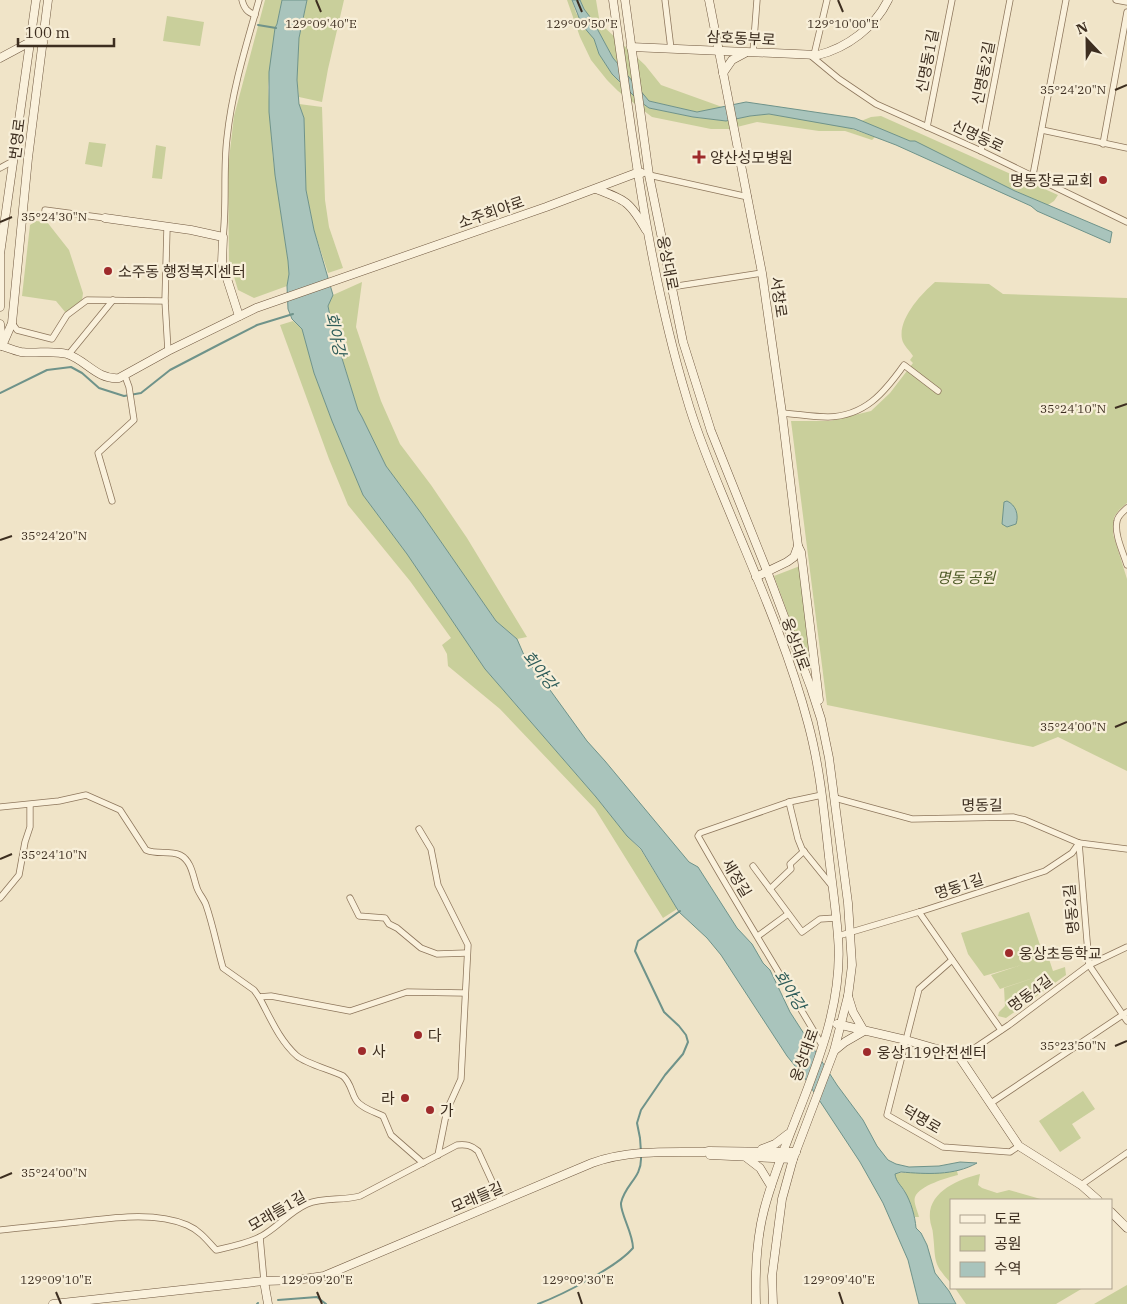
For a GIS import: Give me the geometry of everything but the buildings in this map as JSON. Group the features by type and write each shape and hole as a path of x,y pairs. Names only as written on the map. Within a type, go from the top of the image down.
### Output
{"main road":[{"path":"36,0 41,5 48,1"},
{"name":"번영로","path":"0,307 0,254 36,0"},
{"name":"웅상대로","path":"613,0 649,235 671,343 695,427 756,576 792,670 808,722 822,795 838,936 838,976 830,1022 764,1210 756,1264 756,1304"},
{"name":"웅상대로","path":"625,0 649,175 683,342 711,430 762,557 821,719 835,798 851,932 852,965 842,1025 795,1156 782,1199 772,1276 773,1304"},
{"name":"서창로","path":"710,0 762,273 782,413 798,546 801,552 821,719"},
{"name":"삼호동부로","path":"632,51 670,49 812,55 824,53 839,47 862,32 877,17 888,0"},
{"name":"번영로","path":"1,346 12,323 48,1"},
{"path":"0,58 30,42 43,43"},
{"path":"723,72 732,60 751,52"},
{"path":"23,91 31,87 37,91"},
{"path":"639,172 649,175"},
{"name":"소주회야로","path":"239,316 256,308 596,189 639,172"},
{"path":"596,189 619,197 627,202 649,235"},
{"path":"0,324 1,346 21,352 59,352 69,354 106,378 119,378 239,316 222,263 223,237 105,218"},
{"path":"0,286 6,290 15,287"},
{"path":"756,576 787,562 794,557 798,546"},
{"path":"762,557 772,563 787,562"},
{"path":"848,996 853,1012 864,1031"},
{"path":"830,1022 906,1040 951,1053 960,1058 1019,1146 1081,1185 1097,1199"},
{"path":"834,1051 864,1031"},
{"path":"771,1186 760,1168 746,1154 775,1144 791,1130"},
{"name":"모래들길","path":"53,1304 324,1276 592,1163 619,1155 648,1152 704,1152 707,1155 795,1156"},
{"path":"1112,1213 1126,1226"},
{"path":"264,1281 268,1304"}],"street":[{"path":"242,0 244,8 249,13 255,15"},
{"path":"223,237 226,214 224,167 231,105 259,0"},
{"path":"665,0 670,49"},
{"path":"751,52 757,0"},
{"path":"812,55 827,0"},
{"name":"신명동1길","path":"927,127 952,0"},
{"name":"신명동2길","path":"981,151 1010,0"},
{"path":"1033,175 1066,0"},
{"path":"1116,0 1127,2"},
{"path":"1103,144 1127,12"},
{"path":"823,66 824,53"},
{"name":"신명동로","path":"812,55 823,66 876,104 1033,175 1127,222"},
{"path":"1042,130 1127,148"},
{"path":"0,168 13,161"},
{"path":"649,175 748,196"},
{"path":"45,210 105,218"},
{"path":"167,228 166,301 168,352"},
{"path":"671,287 762,273"},
{"path":"12,323 17,330 52,339 67,315 87,300 166,301"},
{"path":"69,354 113,300"},
{"path":"782,413 828,417 856,411 871,403 884,392 904,366 938,391"},
{"path":"112,501 98,453 134,420 129,387 125,376"},
{"path":"1126,561 1116,522 1119,515 1127,508"},
{"path":"0,807 59,801 86,795 120,810 146,850 153,853 172,853 186,859 197,890 206,903 222,968 254,990 283,1042 297,1056 348,1080 356,1102 383,1116 391,1135 422,1163"},
{"name":"세정길","path":"822,795 789,802 700,833 698,836 728,890 758,936 822,1045"},
{"name":"명동길","path":"835,798 912,819 1013,817 1025,820 1079,844 1127,848"},
{"path":"789,802 798,839 804,851 832,886"},
{"path":"0,898 19,875 25,842 30,828 30,805"},
{"path":"419,829 431,849 438,885 468,945 461,1079 447,1110 438,1155"},
{"name":"명동1길","path":"838,936 1045,871 1072,853 1079,844"},
{"name":"명동2길","path":"1079,844 1089,965 1125,1013 1127,1021"},
{"path":"770,889 790,869 790,864 804,851"},
{"path":"753,866 802,932 820,919 836,918"},
{"path":"350,898 360,916 384,918 389,924 397,928 421,948 437,954 467,953"},
{"name":"명동4길","path":"919,912 1001,1030"},
{"path":"758,936 788,914"},
{"name":"명동4길","path":"960,1058 1089,965 1127,947"},
{"name":"덕명로","path":"952,960 919,989 887,1115 943,1147 1010,1152 1019,1146"},
{"path":"259,997 271,996 350,1011 406,992 464,993"},
{"path":"991,1104 1125,1013"},
{"name":"모래들1길","path":"0,1230 114,1218 156,1218 175,1221 188,1226 198,1232 216,1250 235,1246 260,1237 308,1204 360,1196 457,1145 466,1144 473,1146 483,1159 501,1201"},
{"path":"1081,1185 1127,1152"},
{"path":"260,1237 264,1281"},
{"path":"133,1295 133,1304"}],"green space":[{"path":"265,0 282,0 275,28 268,87 273,159 289,274 287,286 254,298 238,290 229,260 228,168 234,116"},
{"path":"307,0 344,0 322,102 299,97 297,80 299,38"},
{"path":"567,0 572,0 576,13 594,39 599,54 612,74 649,108 693,117 726,121 769,114 843,126 875,137 872,140 845,131 819,131 757,122 729,129 711,129 652,117 618,91 591,60 580,37"},
{"path":"580,0 596,0 599,18 604,27 645,65 661,85 725,108 697,112 649,101 613,58"},
{"path":"167,16 204,22 200,46 163,41"},
{"path":"299,104 322,107 325,200 329,227 343,268 328,273 314,230 306,190 304,118"},
{"path":"881,116 1058,195 1048,205 915,142 861,121"},
{"path":"89,142 106,144 102,167 85,164"},
{"path":"156,145 166,147 162,179 152,178"},
{"path":"36,221 47,222 69,250 83,293 82,301 66,313 56,301 22,296 30,225"},
{"path":"362,282 356,327 381,401 400,444 467,538 527,637 517,639 496,621 386,466 358,410 329,315 328,306 333,295"},
{"name":"명동 공원","path":"935,282 989,284 1003,294 1127,298 1127,503 1114,517 1113,534 1127,579 1127,771 1058,737 1033,747 827,705 791,421 830,421 871,411 890,393 913,363 910,360 913,356 902,339 902,331 907,315 917,300"},
{"path":"293,321 302,329 314,373 363,495 407,554 485,669 641,850 677,909 663,918 595,809 500,709 448,666 447,654 442,645 451,638 410,581 348,505 329,459 280,325"},
{"path":"800,566 812,662 808,665 774,576"},
{"path":"1029,912 1044,957 1048,956 1053,971 1065,967 1066,975 1006,1018 998,1016 1005,1006 1004,988 1039,976 1000,989 991,975 1021,965 984,976 968,954 961,933"},
{"path":"1083,1091 1095,1109 1072,1124 1081,1138 1060,1152 1039,1121"},
{"path":"957,1171 958,1175 934,1183 918,1193 915,1197 915,1202 919,1217 915,1217 905,1191 897,1182 895,1174"},
{"path":"980,1174 978,1185 982,1188 997,1193 1009,1190 1040,1199 950,1199 950,1282 936,1261 930,1210 939,1194 963,1179"},
{"path":"1127,1285 1127,1304 1094,1304"},
{"path":"956,1289 1081,1289 1056,1304 966,1304"}],"water":[{"path":"282,0 307,0 299,38 297,80 299,104 304,118 306,190 314,230 333,295 328,306 332,326 358,410 386,466 496,621 517,639 527,662 537,672 587,741 689,862 698,867 737,928 752,944 763,963 770,970 790,1012 888,1160 909,1167 939,1166 960,1162 977,1163 949,1172 901,1172 895,1174 909,1200 916,1228 927,1245 935,1273 956,1304 919,1304 908,1260 883,1203 860,1162 804,1077 787,1056 721,955 707,938 679,912 641,849 627,836 596,797 485,669 407,554 363,495 314,373 302,329 292,319 288,309 288,261 275,175 269,112 269,72 275,28"},
{"path":"572,0 580,0 613,58 649,101 697,112 746,102 855,118 910,141 915,141 1015,191 1112,232 1110,243 896,145 854,129 769,114 726,121 693,117 649,108 638,100 612,74 599,54 594,39 582,25"},
{"path":"1007,501 1015,508 1017,517 1016,524 1007,527 1002,524 1004,502"}],"waterway":[{"path":"258,25 276,28"},
{"path":"0,393 47,370 71,367 82,373 99,388 124,396 141,393 170,370 220,344 257,325 293,314"},
{"path":"641,1152 637,1123 641,1110 665,1075 683,1054 688,1042 686,1035 679,1026 664,1012 635,951 638,941 680,911"},
{"path":"538,1304 602,1272 615,1264 633,1248 621,1203 623,1196 639,1170 641,1157"},
{"path":"278,1300 317,1297 326,1304"}],"place":[{"name":"양산성모병원","path":"699,157"},
{"name":"명동장로교회","path":"1103,180"},
{"name":"소주동 행정복지센터","path":"108,271"},
{"name":"웅상초등학교","path":"1009,953"},
{"name":"다","path":"418,1035"},
{"name":"사","path":"362,1051"},
{"name":"웅상119안전센터","path":"867,1052"},
{"name":"라","path":"405,1098"},
{"name":"가","path":"430,1110"}],"water label":[{"name":"회야강","path":"336,334"},
{"name":"회야강","path":"540,670"},
{"name":"회야강","path":"790,990"}]}
